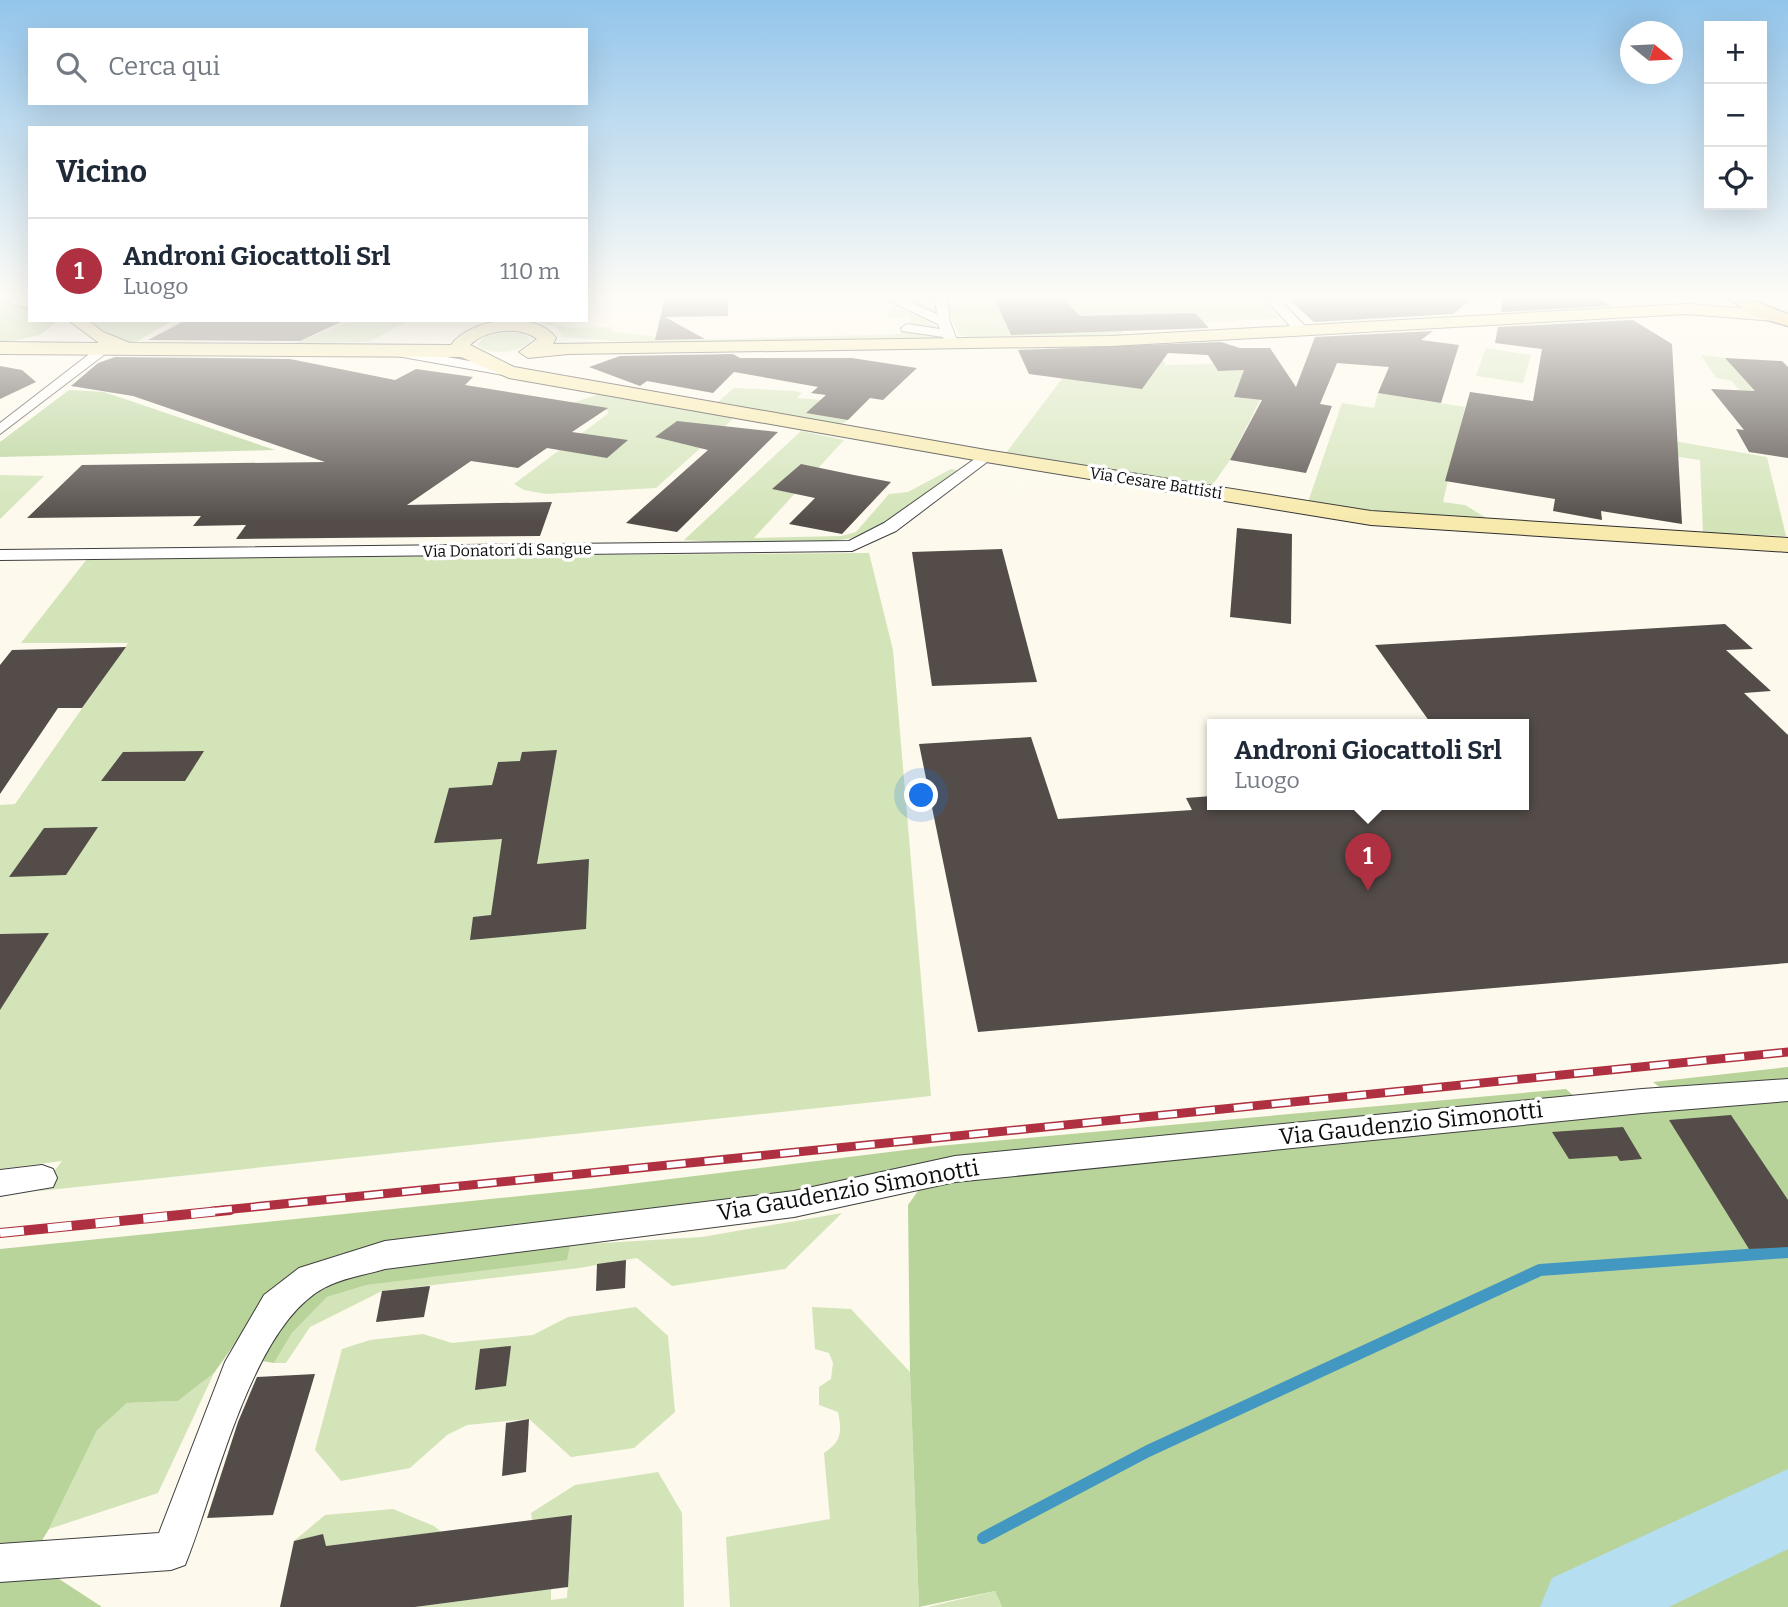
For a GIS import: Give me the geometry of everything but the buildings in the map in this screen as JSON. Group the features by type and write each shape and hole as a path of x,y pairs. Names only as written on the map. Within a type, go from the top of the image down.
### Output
{"main road":[{"name":"Via Cesare Battisti","path":"515,372 986,456 1371,518 1788,545"}],"street":[{"path":"54,386 59,372"},
{"path":"0,430 73,372"},
{"name":"Via Cesare Battisti","path":"508,372 519,374"},
{"name":"Via Donatori di Sangue","path":"0,555 852,546 917,509 986,456"},
{"name":"Via Gaudenzio Simonotti","path":"0,1563 171,1551 237,1374 276,1306 311,1278 385,1255 793,1204 955,1169 1629,1102 1788,1090"},
{"path":"0,1183 42,1178"}],"green space":[{"path":"1067,372 1243,372 1234,397 1260,400 1230,460 1211,487 1006,453"},
{"path":"1477,372 1526,372 1523,383 1476,376"},
{"path":"1712,372 1738,372 1755,391 1739,390 1732,381 1716,378"},
{"path":"734,388 795,391 802,393 797,398 821,400 848,420 840,425 718,402"},
{"path":"69,390 104,392 275,450 0,457 0,442"},
{"path":"602,393 736,416 656,488 546,494 524,490 514,484 609,413 606,409 573,403"},
{"path":"1378,393 1465,407 1443,502 1465,505 1488,519 1377,513 1308,502 1342,403 1374,408"},
{"path":"801,431 844,440 754,538 842,536 856,532 889,494 908,492 951,469 957,470 900,515 861,536 784,544 684,540"},
{"path":"1621,432 1767,457 1786,536 1703,533 1700,460 1620,448"},
{"path":"0,475 44,476 0,519"},
{"path":"869,553 893,650 931,1096 39,1191 62,1161 0,1169 0,805 15,804 128,643 21,643 87,559"},
{"path":"1788,1067 1788,1083 1662,1089 1653,1082"},
{"path":"1566,1089 1577,1099 1160,1136 796,1193 391,1242 334,1256 308,1267 262,1305 214,1373 178,1401 127,1403 97,1430 49,1529 30,1560 102,1607 0,1607 0,1249 589,1189 938,1146"},
{"path":"1788,1101 1788,1505 1571,1607 1002,1607 995,1591 919,1607 910,1372 908,1205 923,1184 1273,1144"},
{"path":"842,1213 785,1269 672,1286 637,1258 579,1268 382,1291 310,1327 286,1363 274,1363 292,1333 327,1297 367,1285 448,1274 570,1245 702,1237"},
{"path":"570,1245 567,1260 367,1285 327,1297 292,1333 274,1363 256,1360 314,1288 382,1263"},
{"path":"636,1307 668,1336 675,1412 634,1448 571,1457 529,1419 467,1425 447,1435 410,1468 341,1481 315,1450 342,1349 370,1340 423,1334 452,1343 533,1335 568,1317"},
{"path":"812,1307 851,1309 910,1372 919,1607 730,1607 726,1537 830,1519 824,1453 837,1440 840,1425 838,1412 819,1405 819,1387 831,1379 833,1363 829,1353 815,1349"},
{"path":"214,1373 158,1493 49,1529 97,1429 127,1403 178,1401"},
{"path":"658,1472 682,1513 684,1607 415,1607 551,1589 551,1600 567,1598 572,1515 532,1520 531,1513 575,1485"},
{"path":"393,1509 434,1526 441,1532 326,1546 294,1541 325,1515"},
{"path":"1788,1515 1788,1607 1595,1607"},
{"path":"995,1591 1002,1607 928,1607"}],"waterway":[{"path":"983,1538 1148,1451 1540,1270 1788,1252"},
{"path":"1581,1607 1788,1508"}],"railway":[{"path":"213,1211 1788,1052"},
{"path":"0,1233 230,1210"}],"place":[{"name":"Androni Giocattoli Srl","path":"1368,891"}]}
